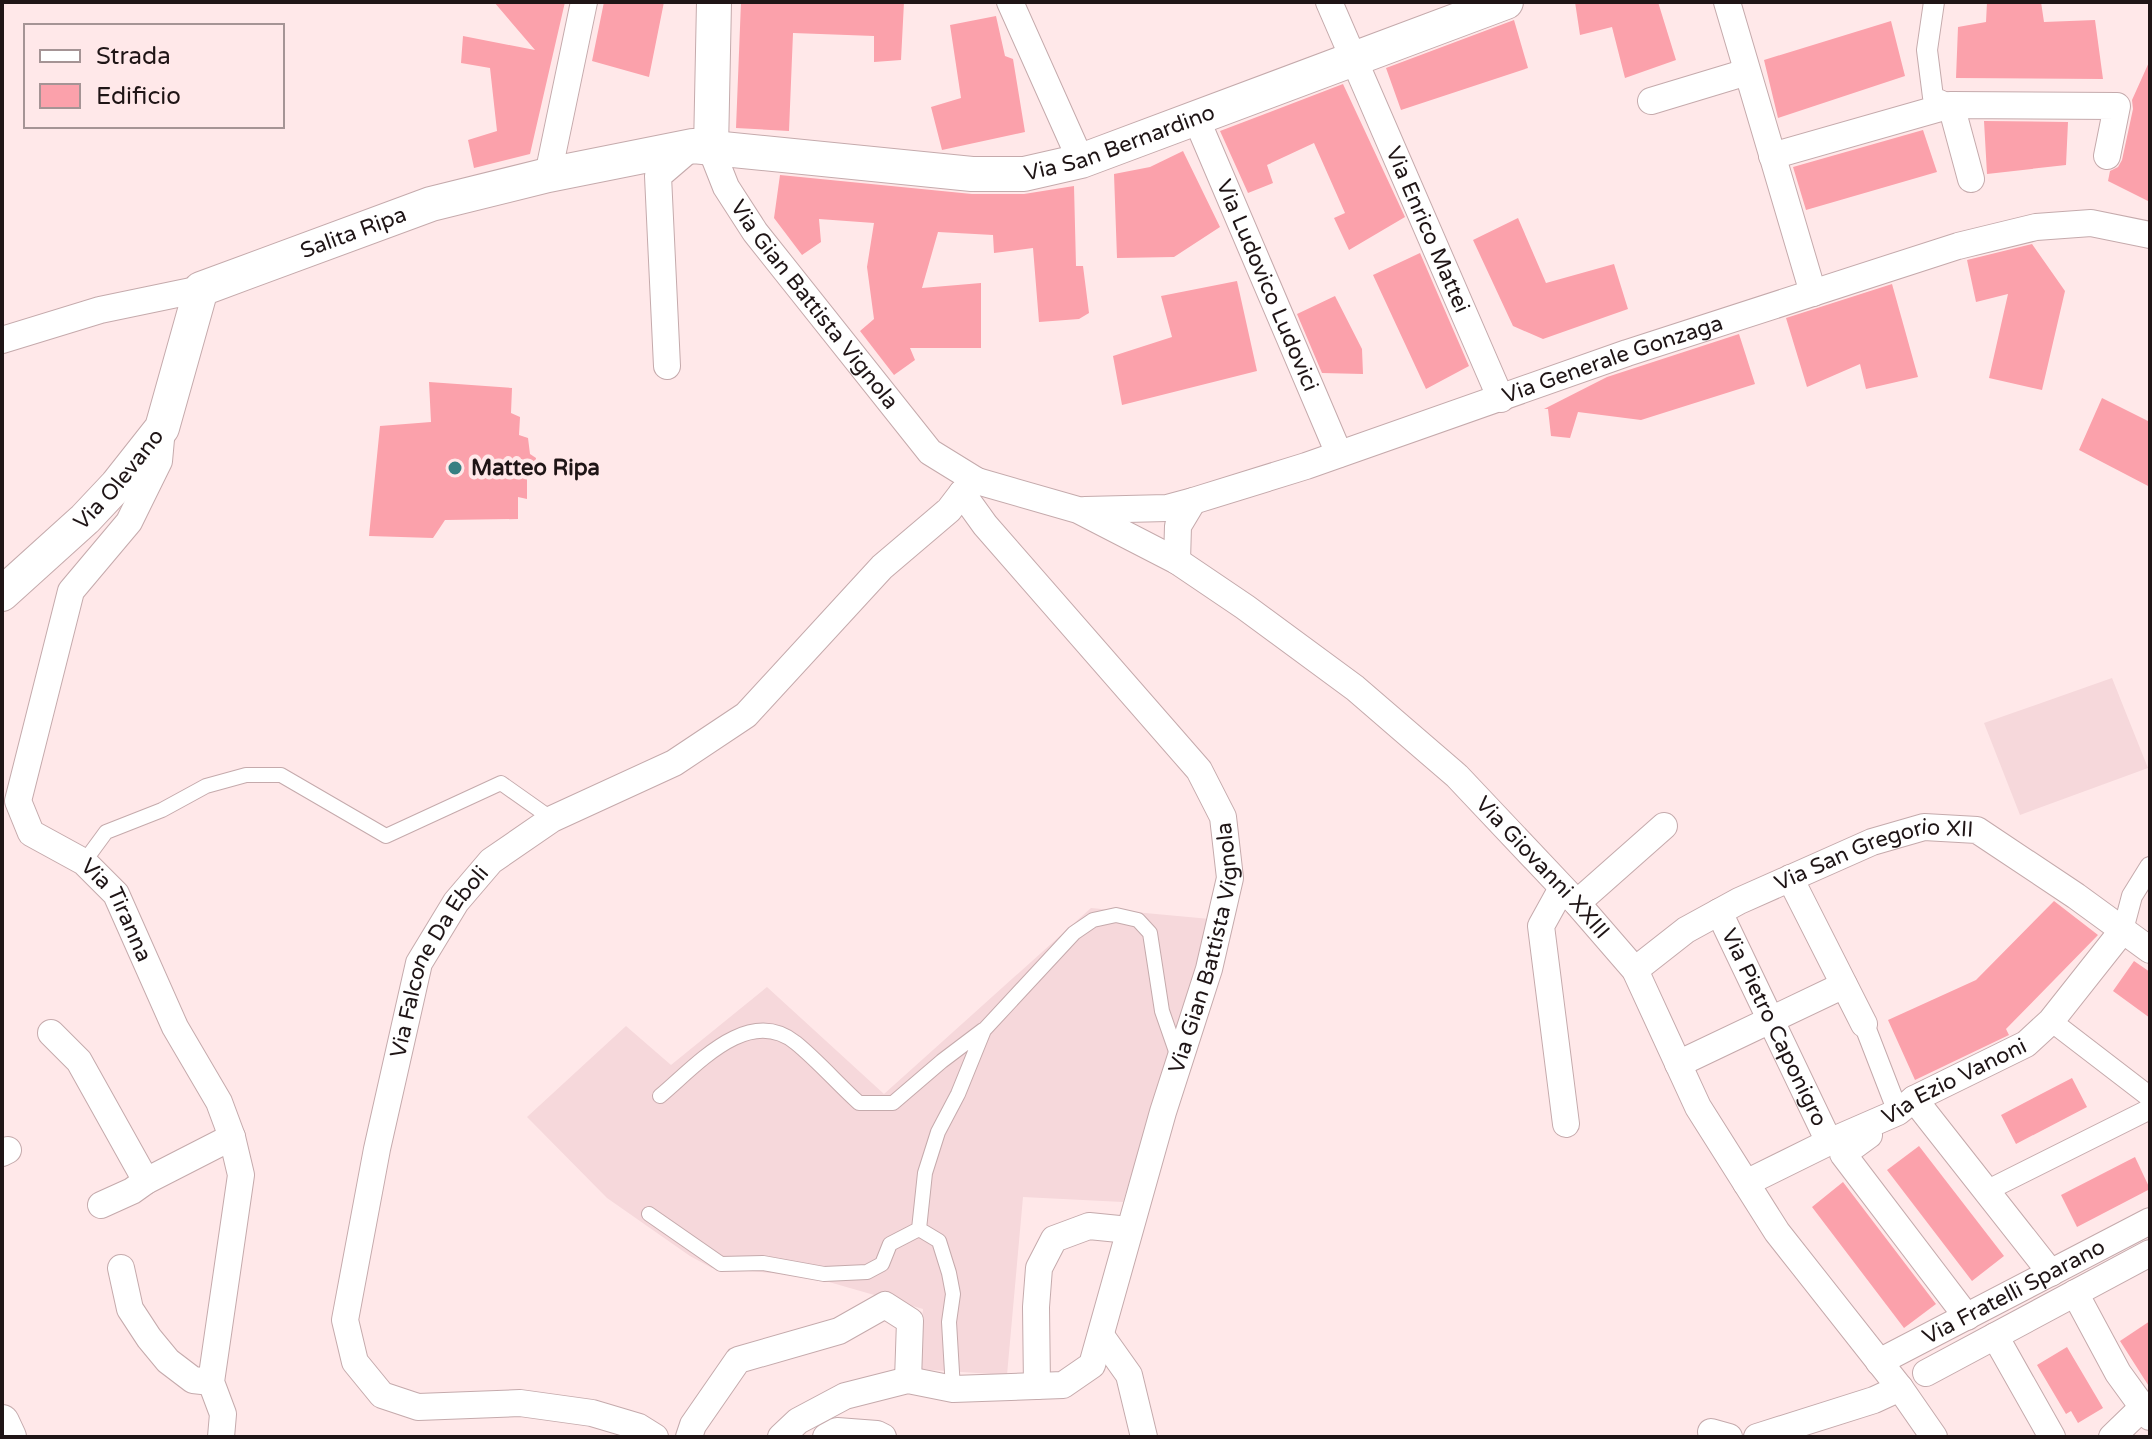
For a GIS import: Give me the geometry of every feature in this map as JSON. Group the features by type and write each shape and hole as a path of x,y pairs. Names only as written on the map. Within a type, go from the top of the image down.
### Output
{"street":[{"path":"548,175 584,2"},
{"path":"667,366 658,176 702,148 714,2"},
{"path":"1010,2 1081,161"},
{"name":"Via Enrico Mattei","path":"1329,2 1501,399"},
{"name":"Via San Bernardino","path":"702,148 972,174 1024,174 1081,161 1506,2"},
{"path":"1727,2 1813,293"},
{"path":"1934,2 1927,50 1933,97 1951,105"},
{"path":"1651,101 1747,72"},
{"path":"1772,156 1951,105 2117,106 2107,156"},
{"path":"1951,105 1971,179"},
{"name":"Via Ludovico Ludovici","path":"1196,118 1304,396 1339,454"},
{"name":"Salita Ripa","path":"2,340 100,310 201,289 431,204 548,175 702,148"},
{"name":"Via Gian Battista Vignola","path":"702,148 755,232 985,525 1199,770 1223,817 1230,878 1209,969 1110,1294 1102,1337"},
{"name":"Via Generale Gonzaga","path":"1078,510 1167,508 1205,490 1339,454 1627,353 1958,246 2036,227 2091,223 2150,235"},
{"name":"Via Olevano","path":"2,594 96,507 162,428 201,289"},
{"name":"Via Tiranna","path":"162,428 159,461 129,522 71,591 18,801 31,833 84,862 116,894 175,1027 219,1102 232,1137 241,1175 211,1382 223,1414 221,1437"},
{"name":"Via Gian Battista Vignola","path":"930,452 962,495"},
{"path":"1177,561 1178,526 1205,490"},
{"name":"Via Giovanni XXIII","path":"962,495 1078,510 1177,561 1355,688 1457,776 1635,970 1698,1107 1777,1232 1900,1388 1934,1437"},
{"name":"Via Falcone Da Eboli","path":"655,1437 639,1427 592,1413 520,1403 418,1407 382,1395 355,1362 345,1320 377,1149 419,963 456,902 491,861 552,819 674,763 746,715 882,567 962,495"},
{"path":"1140,510 1154,548"},
{"path":"1566,1124 1541,926 1570,896 1664,826"},
{"name":"Via San Gregorio XII","path":"1635,970 1686,930 1719,912 1872,842 1924,827 1977,830 2150,950"},
{"path":"2123,930 2132,896 2150,867"},
{"path":"1790,878 1906,1106 1986,1191 2051,1273"},
{"name":"Via Pietro Caponigro","path":"1719,912 1829,1142"},
{"name":"Via Ezio Vanoni","path":"1746,1183 2026,1044 2051,1021 2123,930"},
{"path":"1678,1064 1844,985"},
{"path":"2051,1021 2150,1097"},
{"path":"51,1033 79,1061 146,1181"},
{"path":"1906,1106 1843,1154 1967,1317"},
{"path":"1986,1191 2150,1109"},
{"path":"101,1205 232,1137"},
{"name":"Via Fratelli Sparano","path":"1879,1362 2150,1221"},
{"path":"1037,1386 1039,1268 1054,1239 1089,1226 1129,1230"},
{"path":"1926,1373 2150,1253"},
{"path":"121,1268 130,1309 149,1338 168,1361 193,1380 211,1382"},
{"path":"2075,1293 2118,1373 2146,1412 2112,1437"},
{"path":"689,1437 693,1425 738,1360 839,1331 885,1305 910,1321 908,1380"},
{"path":"1995,1336 2052,1437"},
{"path":"781,1437 798,1421 845,1396 908,1380 953,1389 1063,1385 1092,1365 1102,1337"},
{"path":"1102,1337 1129,1375 1144,1437"},
{"path":"1757,1437 1874,1400 1900,1388"},
{"path":"2,1422 9,1437"},
{"path":"826,1437 837,1431 883,1437"}],"lane":[{"path":"84,862 106,832 162,810 206,786 246,775 281,775 386,836 501,783 552,819"},
{"path":"660,1096 724,1043 748,1032 771,1029 795,1042 859,1103 893,1103 984,1030 1074,933 1093,920 1116,915 1138,920 1150,933 1162,1011 1179,1062"},
{"path":"919,1229 925,1173 933,1146 984,1030"},
{"path":"649,1214 721,1264 763,1263 824,1274 867,1272 882,1264 890,1244 919,1229"},
{"path":"919,1229 939,1241 949,1273 953,1294 949,1322 953,1389"}],"shaded area":[{"path":"2112,678 2148,768 2020,815 1984,723"},
{"path":"1091,908 1210,919 1123,1202 1023,1197 1007,1375 917,1369 923,1309 808,1276 712,1268 607,1198 527,1117 626,1026 671,1065 767,987 884,1094"}],"building":[{"path":"494,2 565,2 530,154 474,168 468,140 497,131 490,68 461,63 463,36 535,50"},
{"path":"604,2 664,2 649,77 592,61"},
{"path":"741,2 904,2 901,60 874,62 874,36 793,33 789,131 736,128"},
{"path":"1575,2 1658,2 1676,60 1625,78 1612,27 1580,35"},
{"path":"1987,2 2041,2 2044,22 2095,20 2103,79 1956,78 1958,27 1986,22"},
{"path":"996,16 1005,56 1013,59 1025,132 942,150 931,107 961,98 950,25"},
{"path":"1514,20 1528,68 1401,110 1386,68"},
{"path":"1891,21 1905,76 1778,118 1764,60"},
{"path":"2150,60 2150,202 2108,181 2110,171 2118,167 2122,160 2133,109 2132,100"},
{"path":"1343,84 1405,217 1349,250 1334,218 1345,213 1314,143 1267,165 1273,183 1248,193 1220,131"},
{"path":"1984,121 2068,122 2066,165 1987,174"},
{"path":"1923,130 1937,172 1806,210 1793,167"},
{"path":"1183,151 1220,227 1174,257 1117,258 1114,174 1150,167"},
{"path":"780,175 972,194 1024,194 1074,186 1076,266 1083,266 1089,313 1079,319 1039,322 1033,248 994,253 993,235 938,232 922,288 981,283 981,348 910,348 915,360 894,375 860,331 874,319 867,267 874,223 819,219 821,242 802,255 774,218"},
{"path":"1518,218 1546,283 1614,264 1628,309 1543,339 1513,326 1473,240"},
{"path":"2032,244 2065,291 2042,390 1989,378 2008,294 1976,302 1967,260"},
{"path":"1420,253 1469,366 1426,389 1373,275"},
{"path":"1237,281 1257,371 1122,405 1113,356 1172,337 1161,296"},
{"path":"1892,284 1918,377 1866,389 1860,364 1807,387 1786,318"},
{"path":"1335,296 1362,349 1363,374 1322,373 1297,314"},
{"path":"1739,334 1755,384 1641,420 1578,412 1570,438 1551,436 1548,409 1544,409 1607,377"},
{"name":"Matteo Ripa","path":"429,382 512,388 511,413 520,417 519,435 528,438 530,454 536,458 534,478 527,478 527,499 518,497 518,519 445,520 433,538 369,536 380,426 431,422"},
{"path":"2102,398 2150,422 2150,487 2079,450"},
{"path":"2054,901 2098,935 2006,1029 2009,1035 1915,1080 1888,1020 1976,980"},
{"path":"2134,961 2150,972 2150,1018 2113,991"},
{"path":"2072,1078 2087,1107 2016,1144 2001,1115"},
{"path":"1919,1146 2004,1256 1972,1281 1887,1170"},
{"path":"2135,1157 2150,1189 2077,1227 2061,1195"},
{"path":"1843,1182 1936,1304 1904,1328 1812,1207"},
{"path":"2150,1321 2150,1388 2120,1341"},
{"path":"2067,1347 2103,1408 2078,1423 2071,1411 2066,1414 2037,1365"}],"place":[{"name":"Matteo Ripa","path":"455,468"}]}
